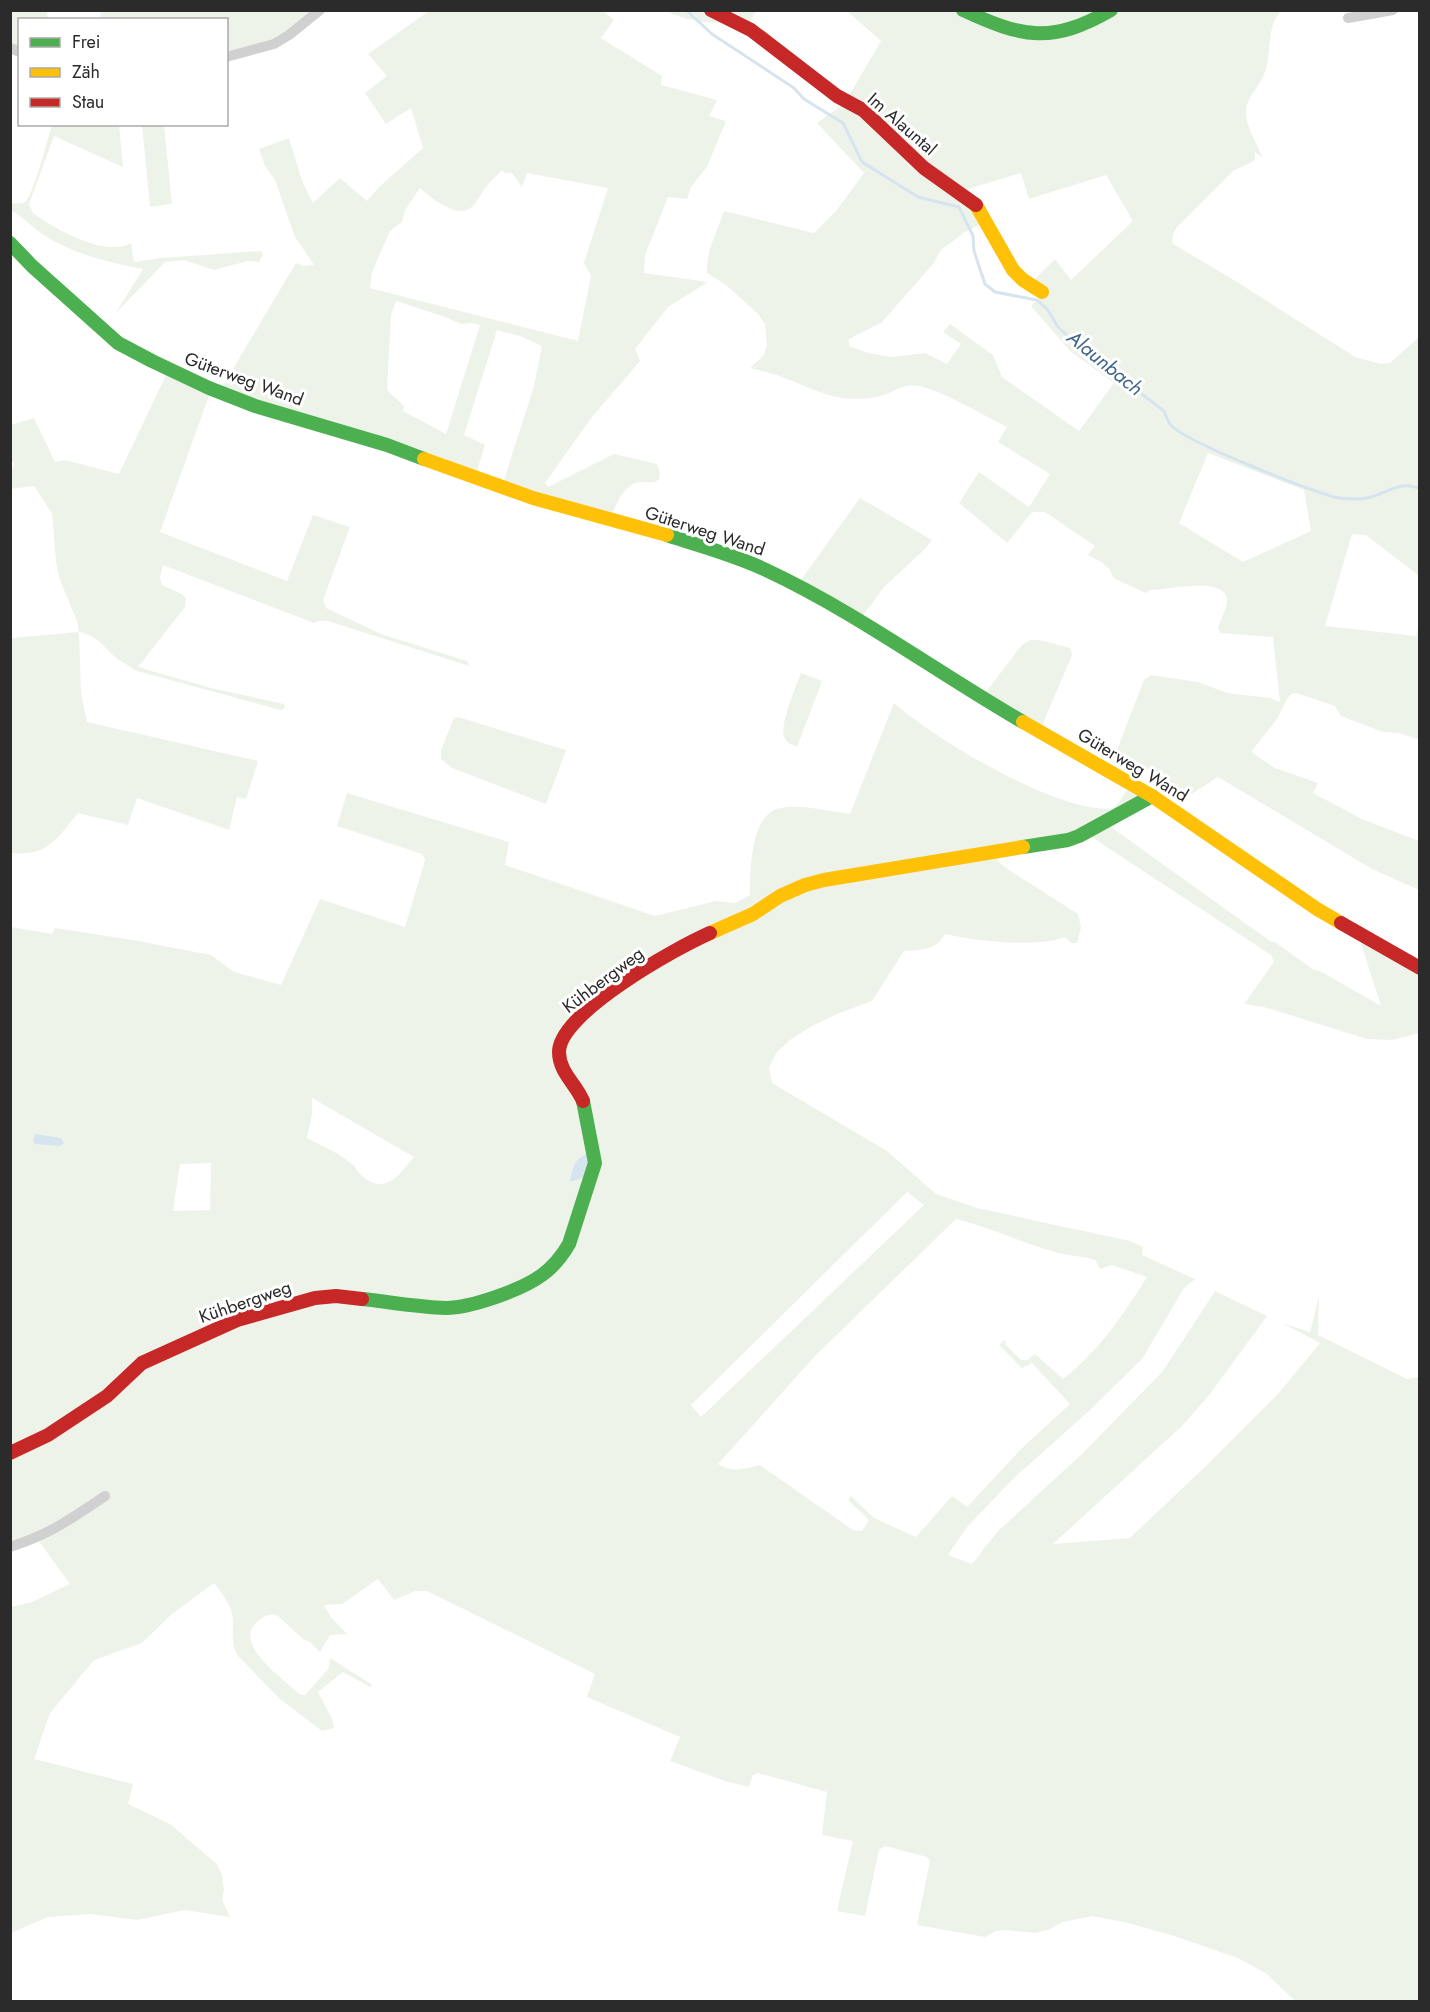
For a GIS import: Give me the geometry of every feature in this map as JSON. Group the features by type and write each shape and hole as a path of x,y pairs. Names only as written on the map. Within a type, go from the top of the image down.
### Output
{"street":[{"path":"228,56 274,44 290,35 320,10"},
{"name":"Im Alauntal","path":"711,10 751,30 837,96 863,110 924,168 975,204 1013,270 1023,280 1042,292"},
{"path":"963,10 1021,34 1042,36 1091,23 1112,10"},
{"path":"1348,18 1393,10"},
{"name":"Güterweg Wand","path":"10,243 32,266 118,343 208,388 255,406 387,445 534,498 659,533 745,561 768,572 861,622 980,697 1152,796 1317,909 1419,968"},
{"name":"Kühbergweg","path":"10,1453 48,1435 107,1396 142,1363 237,1320 315,1298 336,1296 447,1308 475,1304 500,1296 541,1276 562,1256 569,1244 595,1163 586,1108 580,1093 564,1071 560,1061 559,1050 563,1036 572,1024 636,973 695,939 753,914 780,896 806,885 835,878 1068,840 1086,835 1152,796"},
{"path":"10,1547 38,1538 63,1525 105,1496"}],"shaded area":[{"path":"100,10 315,11 273,42 228,54 228,18 101,18"},
{"path":"10,11 47,11 48,18 18,18 18,48 11,44"},
{"path":"429,11 603,11 614,20 601,38 662,76 661,85 717,100 709,116 726,121 707,167 691,187 687,199 668,197 645,255 644,273 708,282 668,307 635,349 640,361 592,417 545,483 548,487 614,454 657,464 660,473 657,481 629,486 611,516 503,483 534,386 542,346 520,336 497,330 464,435 485,445 476,474 221,389 296,263 304,266 314,265 295,237 275,180 265,166 259,149 289,138 302,181 313,203 340,178 367,201 379,187 423,148 411,108 386,124 365,93 387,76 368,54","holes":["502,170 505,173 512,173 522,187 527,173 608,188 584,263 591,276 578,341 370,288 372,272 390,231 402,222 405,210 420,188 443,205 463,211 474,204","396,301 461,324 480,325 446,434 403,411 404,406 387,390 391,315"]},
{"path":"666,11 756,11 750,22 728,23 697,21"},
{"path":"847,11 1103,11 1114,15 1119,11 1281,11 1271,32 1265,72 1246,109 1249,127 1262,157 1255,152 1255,159 1252,162 1233,171 1177,227 1172,242 1355,357 1381,364 1390,363 1419,337 1419,576 1366,535 1352,534 1325,626 1416,636 1419,623 1420,740 1399,733 1383,732 1341,716 1335,706 1296,693 1291,694 1277,719 1251,752 1275,768 1318,783 1313,793 1362,819 1419,841 1419,890 1372,869 1218,777 1190,795 1117,750 1144,680 1151,675 1198,682 1227,693 1270,698 1280,702 1273,637 1221,633 1218,628 1227,604 1225,593 1218,588 1195,586 1150,590 1146,593 1113,578 1107,567 1088,555 1095,546 1045,512 1032,512 1007,543 959,503 979,472 1029,507 1050,474 998,442 1007,427 951,398 913,385 874,397 846,398 827,394 750,368 764,355 767,345 765,324 758,314 726,285 707,273 710,250 724,211 814,233 836,211 864,173 817,123 844,104 881,41","holes":["1021,173 1029,199 1106,175 1133,221 1071,280 1055,259 1032,282 1046,292 1031,306 1070,351 1114,383 1079,431 1002,377 993,355 950,324 943,332 961,344 947,364 925,353 891,357 868,353 849,346 849,339 881,323 933,264 941,250 965,232 990,220 964,190","1208,453 1304,490 1311,531 1243,562 1179,523"]},
{"path":"52,126 119,126 123,167 54,136 29,204 33,213 72,236 97,245 121,247 131,243 134,262 261,251 263,255 259,262 248,261 214,270 184,260 165,262 115,314 143,269 104,260 68,248 45,236 11,210 11,203 25,202 36,179"},
{"path":"142,126 164,126 172,204 150,207"},
{"path":"167,373 210,393 160,532 287,581 313,515 350,527 323,600 326,608 381,634 467,661 469,666 328,621 314,623 163,565 160,578 162,585 182,594 186,599 185,607 138,667 211,688 284,704 285,708 281,710 137,671 119,660 97,640 79,632 77,621 60,580 52,513 34,486 11,489 11,471 14,464 11,459 11,425 34,418 55,462 65,460 119,474"},
{"path":"860,498 932,540 884,587 861,618 798,584"},
{"path":"79,632 81,693 87,722 258,761 246,799 237,797 229,830 137,798 128,825 78,813 57,838 42,849 34,852 11,853 11,638"},
{"path":"1030,640 1070,648 1072,655 1041,728 985,693 1022,645"},
{"path":"801,673 822,681 797,747 785,739 783,733"},
{"path":"894,703 967,754 1032,788 1064,800 1092,808 1114,808 1131,787 1139,795 1104,822 1270,941 1275,942 1314,970 1320,971 1381,1006 1359,937 1419,973 1419,1033 1392,1040 1367,1039 1264,1007 1244,1004 1274,962 1271,955 1084,832 994,850 998,861 1006,868 1078,914 1081,928 1077,943 1071,943 1065,937 1022,943 989,941 945,934 933,946 904,951 872,1001 837,1014 790,1040 776,1053 769,1068 772,1083 887,1151 936,1194 977,1208 1130,1241 1143,1247 1142,1255 1195,1279 1184,1288 1142,1359 1090,1410 1013,1479 967,1527 948,1555 972,1564 998,1531 1083,1453 1163,1371 1215,1291 1267,1316 1210,1394 1182,1426 1053,1544 1130,1538 1278,1394 1320,1343 1282,1323 1310,1332 1319,1296 1318,1335 1407,1379 1419,1377 1419,2001 1295,2001 1267,1974 1238,1958 1171,1935 1092,1916 1063,1922 1048,1930 1035,1933 1005,1930 996,1931 985,1937 917,1925 930,1861 927,1857 885,1846 879,1850 865,1916 837,1911 853,1841 822,1835 827,1792 758,1773 753,1775 749,1787 725,1781 670,1761 680,1737 587,1697 595,1674 427,1591 415,1591 394,1600 378,1579 342,1604 324,1605 330,1616 347,1634 330,1635 320,1652 277,1615 263,1617 251,1632 251,1642 256,1652 274,1672 301,1695 305,1695 329,1668 330,1658 371,1684 370,1687 343,1672 318,1692 332,1719 334,1728 322,1731 280,1699 238,1656 234,1645 231,1609 214,1583 172,1614 142,1643 94,1660 50,1713 34,1759 133,1784 128,1804 170,1824 217,1864 222,1875 224,1889 222,1900 230,1917 184,1910 137,1920 90,1914 48,1917 11,1933 11,1607 32,1602 70,1584 35,1536 11,1544 11,927 52,934 55,928 211,955 234,972 281,985 320,899 405,927 425,860 422,854 337,826 347,793 509,842 505,865 655,916 716,901 735,903 750,895 750,873 757,832 770,813 780,808 797,807 850,814","holes":["312,1098 414,1157 391,1181 377,1184 361,1175 347,1160 307,1138 312,1114","211,1163 210,1210 173,1211 180,1164","907,1192 924,1205 701,1417 691,1405","956,1219 1058,1253 1095,1260 1100,1269 1112,1265 1147,1277 1099,1344 1063,1379 1035,1354 1027,1360 1021,1360 1006,1345 1005,1339 999,1345 1022,1368 1032,1363 1070,1404 1021,1449 967,1507 952,1496 916,1537 874,1518 851,1496 848,1500 868,1519 862,1531 853,1530 760,1465 733,1469 718,1464 816,1355"]},
{"path":"458,717 566,750 546,804 452,768 441,759 441,750 454,718"},
{"path":"35,1134 61,1138 64,1143 60,1146 35,1144 33,1142"},
{"path":"589,1153 588,1176 570,1182 575,1164"}],"waterway":[{"name":"Alaunbach","path":"686,10 712,34 794,88 804,99 843,123 862,162 918,197 959,207 973,236 974,251 985,284 995,292 1037,300 1047,309 1058,327 1079,346 1164,411 1170,424 1179,432 1247,464 1334,497 1366,499 1396,487 1412,486 1420,489"}],"traffic: fast":[{"path":"963,10 1003,27 1037,33 1071,28 1111,10"},
{"path":"10,243 32,266 118,343 152,361 209,388 255,406 387,445 424,459"},
{"path":"667,535 742,560 799,587 864,624 1023,722"},
{"path":"1023,847 1068,840 1079,836 1152,796"},
{"path":"362,1299 425,1307 456,1307 482,1302 509,1292 533,1281 550,1268 569,1244 595,1163 583,1101"}],"traffic: slow":[{"path":"976,205 1013,270 1023,280 1042,292"},
{"path":"424,459 533,498 667,535"},
{"path":"1023,722 1152,796 1341,923"},
{"path":"710,933 753,914 780,896 805,885 1023,847"}],"traffic: jam":[{"path":"711,10 751,30 837,96 863,110 924,168 976,205"},
{"path":"1341,923 1420,968"},
{"path":"583,1101 562,1066 559,1052 564,1036 578,1019 598,1001 622,984 672,952 710,933"},
{"path":"10,1453 48,1435 107,1396 142,1363 237,1320 315,1298 336,1296 362,1299"}]}
